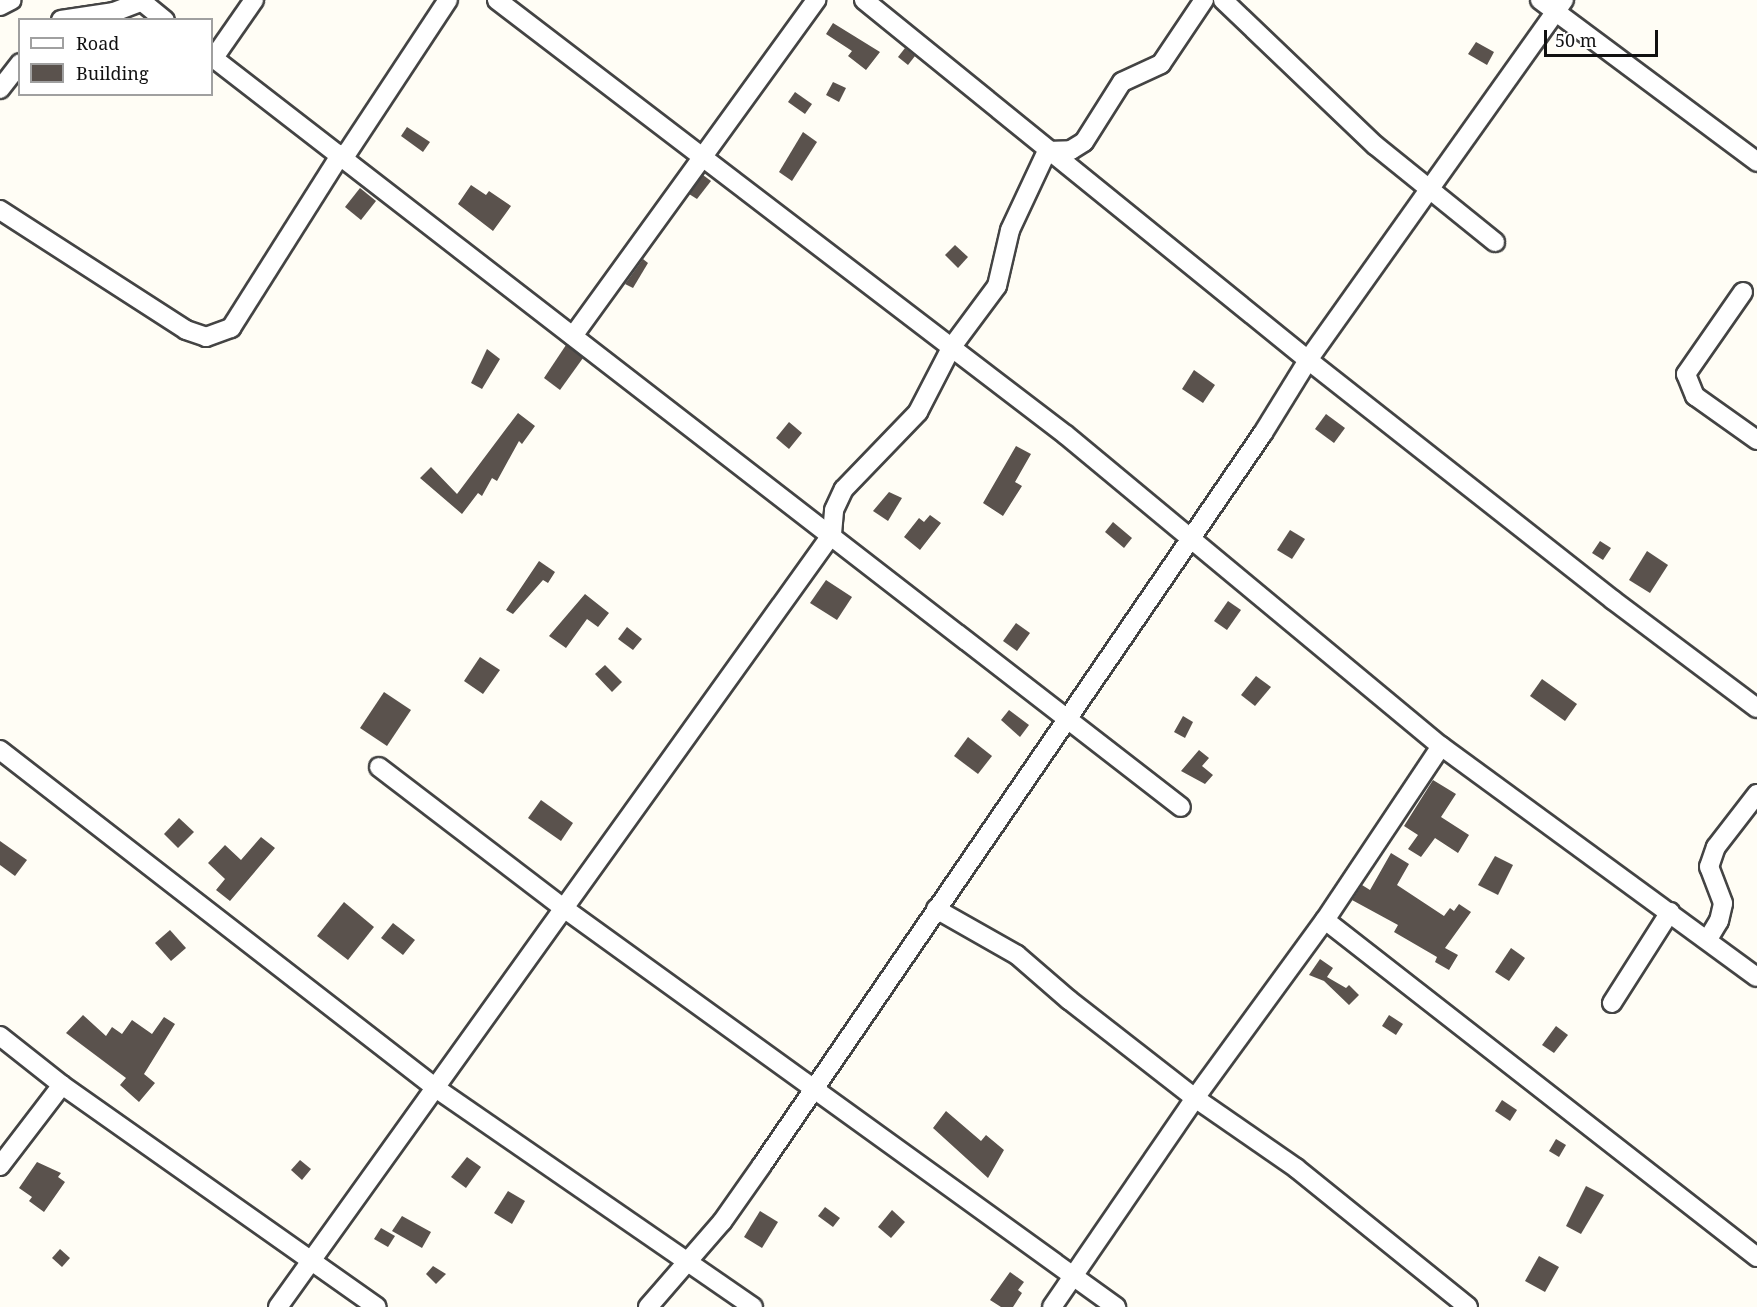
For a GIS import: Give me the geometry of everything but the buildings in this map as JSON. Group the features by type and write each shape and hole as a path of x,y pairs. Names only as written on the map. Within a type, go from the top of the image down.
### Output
{"street":[{"path":"0,6 12,0"},
{"path":"213,57 254,0"},
{"path":"0,210 186,330 206,337 231,328 322,179 343,155 448,0"},
{"path":"497,0 1066,435 1441,746 1757,977"},
{"path":"573,336 816,0"},
{"path":"864,0 1047,151 1308,360 1613,600 1757,708"},
{"path":"1047,151 1071,150 1084,142 1122,82 1161,64 1204,0"},
{"path":"1223,0 1428,191 1495,242"},
{"path":"1540,0 1559,7 1757,162"},
{"path":"74,18 114,12 141,1 162,18"},
{"path":"648,1307 686,1260 722,1222 1068,717 1189,536 1263,433 1308,360 1559,7"},
{"path":"213,59 343,155 1181,807"},
{"path":"0,89 18,66"},
{"path":"278,1307 314,1261 832,534 834,510 844,489 906,428 929,393 951,348 997,286 1010,230 1047,151"},
{"path":"1743,292 1686,374 1695,396 1757,440"},
{"path":"1052,1307 1195,1098 1325,920 1441,746"},
{"path":"0,750 437,1089 753,1307"},
{"path":"379,767 565,909 1116,1307"},
{"path":"1708,939 1719,921 1723,903 1709,867 1716,847 1757,794"},
{"path":"936,909 1017,955 1195,1098 1296,1168 1468,1307"},
{"path":"1612,1003 1670,912"},
{"path":"1325,920 1757,1257"},
{"path":"0,1036 62,1085 377,1307"},
{"path":"0,1166 62,1085"}]}
